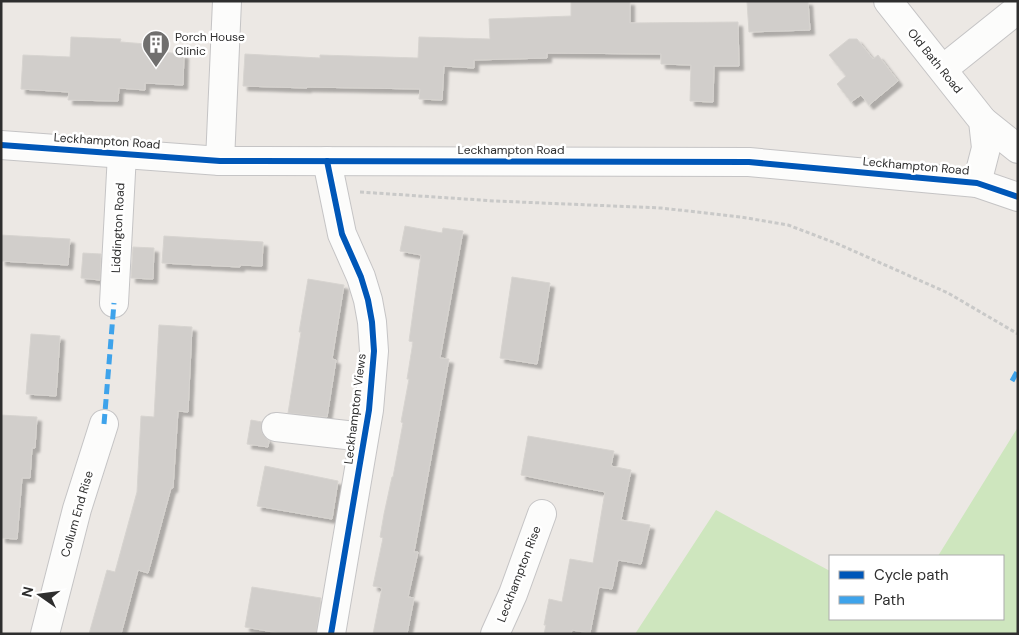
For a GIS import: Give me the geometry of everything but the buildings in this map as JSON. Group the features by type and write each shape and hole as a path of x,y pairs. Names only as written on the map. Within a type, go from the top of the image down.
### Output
{"street":[{"path":"220,160 227,1"},
{"name":"Old Bath Road","path":"888,1 983,121 1018,149"},
{"path":"943,70 1018,9"},
{"path":"977,183 986,148 983,121"},
{"name":"Leckhampton Road","path":"1,145 220,160 749,162 977,183 1018,197"},
{"name":"Liddington Road","path":"114,303 122,154"},
{"name":"Leckhampton Views","path":"327,161 342,234 362,277 372,322 374,351 364,438 331,634"},
{"name":"Collum End Rise","path":"45,634 77,509 104,424"},
{"path":"276,427 364,438"},
{"name":"Leckhampton Rise","path":"495,634 513,594 542,514"}],"path":[{"path":"333,191 495,201 661,208 741,217 788,225 838,244 948,292 1018,334"}],"green space":[{"path":"1018,427 1018,634 635,634 716,510 829,570 829,620 1004,620 1004,555 939,555"}],"marked path":[{"path":"104,424 114,303"},
{"path":"1012,381 1018,370"}],"cycle path":[{"path":"1,145 220,161 749,162 977,183 1018,197"},
{"path":"327,161 342,234 361,277 368,300 374,351 369,410 331,634"}],"place":[{"name":"Porch House Clinic","path":"156,68"}]}
